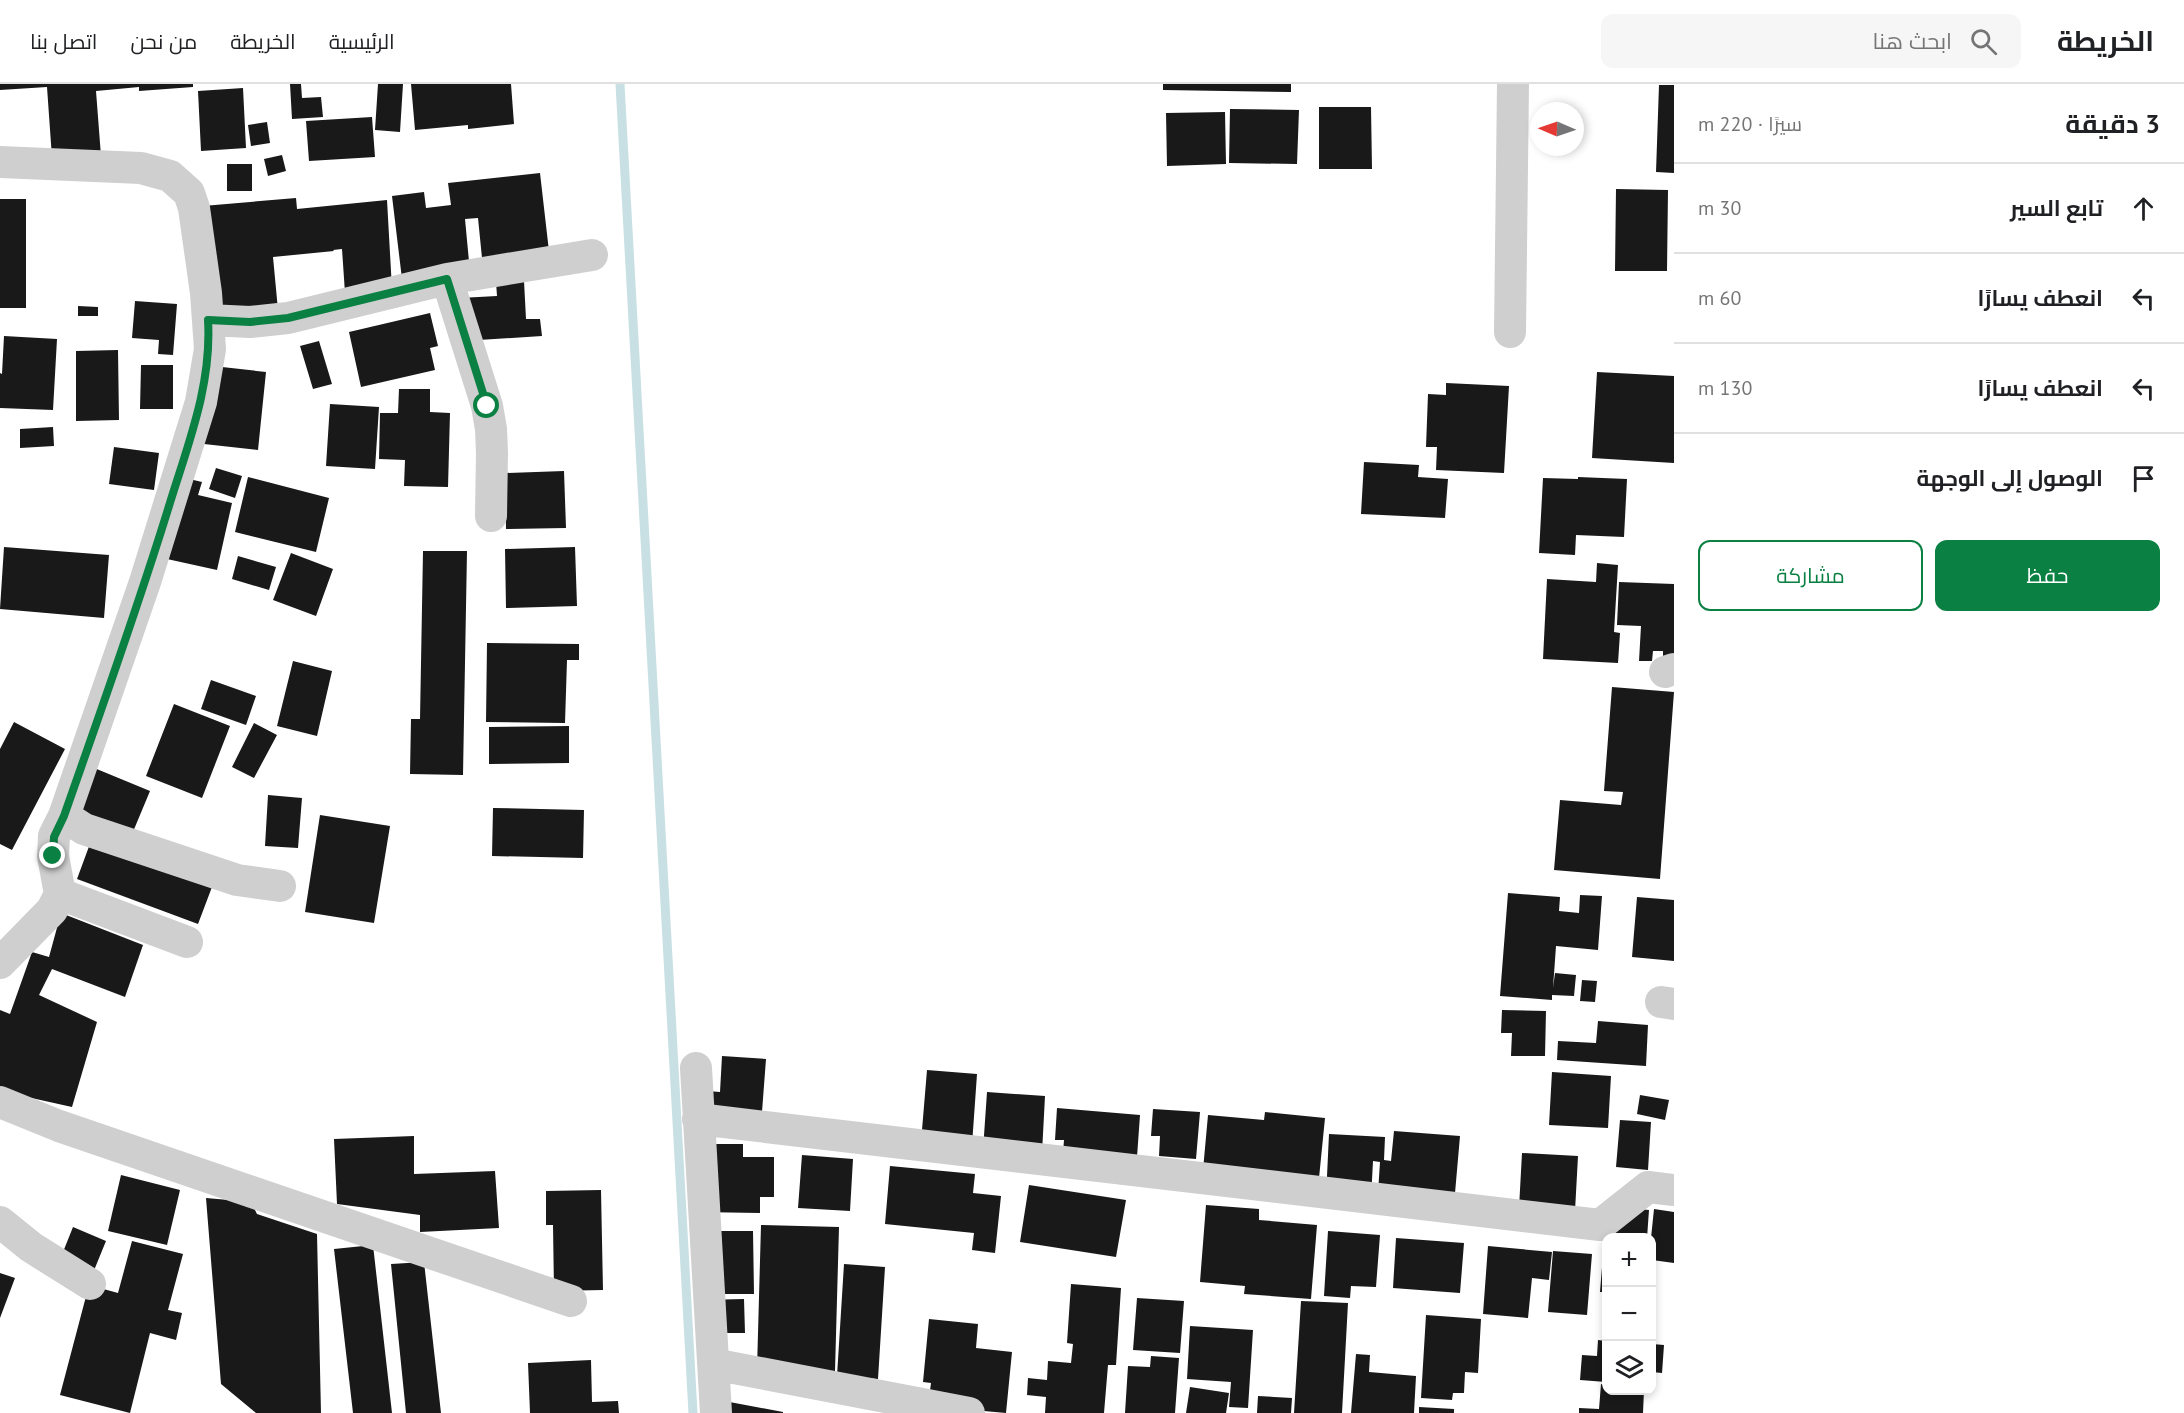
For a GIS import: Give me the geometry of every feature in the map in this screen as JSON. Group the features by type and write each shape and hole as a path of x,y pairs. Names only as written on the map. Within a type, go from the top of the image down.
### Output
{"street":[{"path":"1510,332 1514,84"},
{"path":"0,162 141,168 158,171 179,183 189,193 194,208 210,349 197,413 146,582 64,816 54,837 53,856 60,894 52,910 0,963"},
{"path":"208,320 250,322 288,318 447,279 592,255"},
{"path":"447,279 487,406 492,453 491,516"},
{"path":"64,816 84,829 237,880 280,886"},
{"path":"60,894 187,942"},
{"path":"696,1068 716,1413"},
{"path":"0,1102 59,1126 571,1301"},
{"path":"698,1119 1600,1225 1648,1187 1674,1191"},
{"path":"0,1222 31,1247 90,1284"},
{"path":"713,1364 883,1405 969,1413"}],"building":[{"path":"0,84 193,84 193,87 139,91 139,87 96,91 102,169 53,172 47,87 0,90"},
{"path":"290,84 301,84 302,98 321,97 323,117 292,119"},
{"path":"378,84 403,84 400,132 375,130"},
{"path":"411,84 511,84 514,124 468,129 468,125 415,130"},
{"path":"1163,84 1291,84 1291,92 1163,90"},
{"path":"1659,85 1674,85 1674,173 1656,172"},
{"path":"243,88 246,148 201,151 198,91"},
{"path":"1319,107 1371,107 1372,169 1319,169"},
{"path":"1230,109 1299,110 1297,164 1229,163"},
{"path":"1225,112 1226,164 1167,166 1166,113"},
{"path":"372,117 375,157 309,161 306,121"},
{"path":"267,122 270,143 251,146 248,125"},
{"path":"282,155 286,171 268,176 264,159"},
{"path":"227,164 252,164 252,191 227,191"},
{"path":"540,173 550,260 483,268 478,218 465,219 470,272 402,279 392,196 424,192 426,208 451,205 448,183"},
{"path":"1616,189 1668,190 1667,271 1615,271"},
{"path":"296,198 297,209 387,200 392,289 345,293 342,249 273,257 278,310 212,316 203,206"},
{"path":"0,199 26,199 26,308 0,308"},
{"path":"524,281 526,319 540,319 542,336 463,341 460,298 497,296 496,282"},
{"path":"135,301 177,304 173,355 158,354 159,340 132,338"},
{"path":"78,306 98,307 98,316 78,316"},
{"path":"430,313 438,346 430,348 435,370 361,387 349,332"},
{"path":"4,336 57,339 53,410 0,408 0,373 2,374"},
{"path":"319,341 332,384 313,389 300,346"},
{"path":"118,350 119,420 76,421 76,351"},
{"path":"141,365 173,365 173,409 140,409"},
{"path":"213,366 266,372 258,450 204,444"},
{"path":"1597,372 1674,376 1674,463 1592,458"},
{"path":"1446,383 1509,386 1504,473 1436,470 1437,447 1426,447 1428,394 1446,395"},
{"path":"399,389 430,389 430,412 450,413 448,487 404,486 405,460 379,459 380,413 398,413"},
{"path":"330,404 379,407 375,469 326,466"},
{"path":"53,427 54,446 20,448 20,429"},
{"path":"114,447 159,453 154,490 109,484"},
{"path":"1364,462 1419,465 1418,477 1448,479 1445,518 1361,514"},
{"path":"216,468 242,476 235,498 209,489"},
{"path":"564,471 566,528 506,529 505,473"},
{"path":"248,477 329,498 316,552 235,532"},
{"path":"1578,477 1627,479 1624,537 1576,535 1575,555 1539,553 1543,478 1578,479"},
{"path":"185,478 202,482 198,495 232,503 217,570 167,559"},
{"path":"4,547 109,555 104,618 0,609"},
{"path":"575,547 577,606 506,608 505,549"},
{"path":"423,551 467,551 463,775 410,774 411,719 420,719"},
{"path":"291,553 333,569 316,616 273,600"},
{"path":"238,556 276,567 269,590 232,579"},
{"path":"1597,563 1618,565 1614,632 1620,633 1618,663 1543,659 1547,579 1596,582"},
{"path":"1619,582 1674,584 1674,666 1663,666 1663,651 1653,651 1652,661 1639,661 1641,626 1617,625"},
{"path":"487,643 579,644 579,660 567,660 565,723 486,722"},
{"path":"293,661 332,671 317,736 277,726"},
{"path":"211,680 256,696 246,725 201,709"},
{"path":"1612,687 1674,692 1660,879 1554,870 1560,800 1621,805 1623,792 1604,791"},
{"path":"174,704 230,726 202,798 146,776"},
{"path":"14,722 65,749 12,850 0,844 0,749"},
{"path":"254,723 277,735 254,778 232,767"},
{"path":"569,726 569,763 489,764 489,727"},
{"path":"87,765 150,791 125,851 62,825"},
{"path":"268,795 302,798 298,848 265,846"},
{"path":"493,808 584,810 583,858 492,856"},
{"path":"320,815 390,826 374,923 305,912"},
{"path":"91,841 212,887 198,924 77,879"},
{"path":"1508,893 1560,897 1559,911 1579,913 1580,895 1602,896 1598,950 1556,946 1553,988 1555,973 1576,975 1574,996 1552,995 1552,1000 1500,996"},
{"path":"1637,897 1674,900 1674,961 1632,957"},
{"path":"61,913 143,945 125,997 52,969 39,995 97,1022 72,1107 0,1091 0,1010 10,1014 32,952 49,957"},
{"path":"1582,980 1597,981 1595,1002 1580,1001"},
{"path":"1502,1010 1546,1011 1545,1056 1511,1056 1512,1033 1501,1033"},
{"path":"1598,1021 1648,1025 1646,1066 1557,1060 1558,1041 1596,1043"},
{"path":"722,1056 766,1059 761,1125 693,1120 695,1090 720,1092"},
{"path":"927,1070 977,1074 972,1145 921,1142"},
{"path":"1552,1072 1611,1076 1608,1128 1549,1125"},
{"path":"987,1092 1045,1096 1042,1153 983,1150"},
{"path":"1640,1095 1669,1100 1665,1120 1637,1114"},
{"path":"1057,1108 1140,1115 1136,1171 1062,1165 1064,1140 1055,1140"},
{"path":"1153,1109 1200,1112 1196,1159 1159,1156 1160,1136 1151,1136"},
{"path":"1265,1112 1325,1118 1317,1198 1202,1181 1208,1115 1264,1120"},
{"path":"1620,1120 1651,1122 1648,1170 1616,1167"},
{"path":"1394,1131 1460,1136 1453,1216 1378,1193 1380,1162 1373,1161 1371,1199 1326,1197 1329,1134 1385,1137 1384,1160 1391,1161"},
{"path":"414,1136 414,1174 495,1171 499,1228 420,1232 420,1215 337,1204 334,1139"},
{"path":"699,1144 743,1144 743,1157 774,1157 774,1197 760,1197 760,1213 698,1212"},
{"path":"1522,1153 1578,1156 1575,1211 1519,1208"},
{"path":"802,1155 853,1159 850,1211 798,1208"},
{"path":"890,1166 975,1174 973,1193 1001,1196 995,1253 972,1250 974,1233 885,1224"},
{"path":"121,1175 180,1190 167,1245 108,1231"},
{"path":"1029,1185 1126,1200 1116,1257 1020,1242"},
{"path":"601,1190 603,1290 554,1291 553,1225 546,1225 546,1191"},
{"path":"206,1198 229,1200 254,1208 257,1214 317,1234 321,1413 256,1413 221,1384"},
{"path":"1206,1205 1259,1209 1259,1220 1317,1225 1311,1299 1244,1294 1245,1286 1200,1282"},
{"path":"1607,1206 1649,1210 1647,1233 1605,1233"},
{"path":"1654,1209 1674,1212 1674,1263 1656,1261 1656,1233 1652,1233"},
{"path":"761,1225 839,1227 835,1371 757,1369"},
{"path":"73,1227 106,1241 86,1290 53,1277"},
{"path":"700,1231 753,1231 754,1294 699,1294"},
{"path":"1328,1231 1380,1235 1376,1287 1351,1286 1350,1298 1324,1296"},
{"path":"1396,1238 1464,1243 1460,1293 1393,1288"},
{"path":"132,1241 183,1254 168,1310 182,1313 176,1340 150,1333 130,1413 60,1395 89,1285 118,1293"},
{"path":"373,1245 392,1413 353,1413 334,1249"},
{"path":"1488,1246 1552,1252 1549,1280 1532,1278 1528,1318 1483,1314"},
{"path":"1553,1251 1592,1254 1587,1315 1548,1312"},
{"path":"424,1262 441,1413 406,1413 391,1264"},
{"path":"844,1264 885,1267 878,1379 837,1376"},
{"path":"1602,1267 1602,1292 1600,1292"},
{"path":"0,1273 15,1278 0,1318"},
{"path":"1071,1284 1121,1288 1116,1365 1108,1365 1104,1413 1045,1413 1046,1397 1027,1395 1028,1378 1047,1380 1048,1361 1071,1363 1073,1344 1067,1343"},
{"path":"1137,1298 1184,1301 1180,1353 1133,1350"},
{"path":"744,1299 745,1333 721,1333 702,1300"},
{"path":"1301,1301 1348,1303 1342,1413 1294,1413"},
{"path":"1426,1315 1481,1319 1478,1373 1465,1372 1464,1393 1453,1393 1452,1400 1421,1398"},
{"path":"929,1319 978,1324 976,1348 1012,1352 1006,1413 928,1406 931,1383 923,1382"},
{"path":"1190,1326 1253,1330 1248,1408 1229,1407 1231,1382 1187,1379"},
{"path":"1598,1340 1602,1340 1602,1382 1580,1380 1582,1355 1597,1356"},
{"path":"1656,1344 1664,1345 1662,1373 1656,1372"},
{"path":"1356,1354 1370,1355 1369,1372 1416,1376 1414,1413 1351,1413"},
{"path":"1151,1356 1179,1358 1175,1413 1125,1413 1128,1366 1150,1367"},
{"path":"591,1360 592,1402 618,1401 619,1413 530,1413 528,1363"},
{"path":"1601,1384 1602,1395 1644,1395 1643,1413 1579,1413 1579,1408 1599,1409"},
{"path":"1190,1387 1229,1393 1226,1413 1186,1413"},
{"path":"1258,1396 1292,1398 1291,1413 1257,1413"},
{"path":"719,1400 783,1412 783,1413 717,1413"},
{"path":"1419,1407 1454,1409 1454,1413 1419,1413"}],"waterway":[{"path":"620,84 693,1413"}],"route":[{"path":"53,856 54,837 64,816 146,582 201,402 210,349 208,320 250,322 288,318 447,279 487,406"}]}
